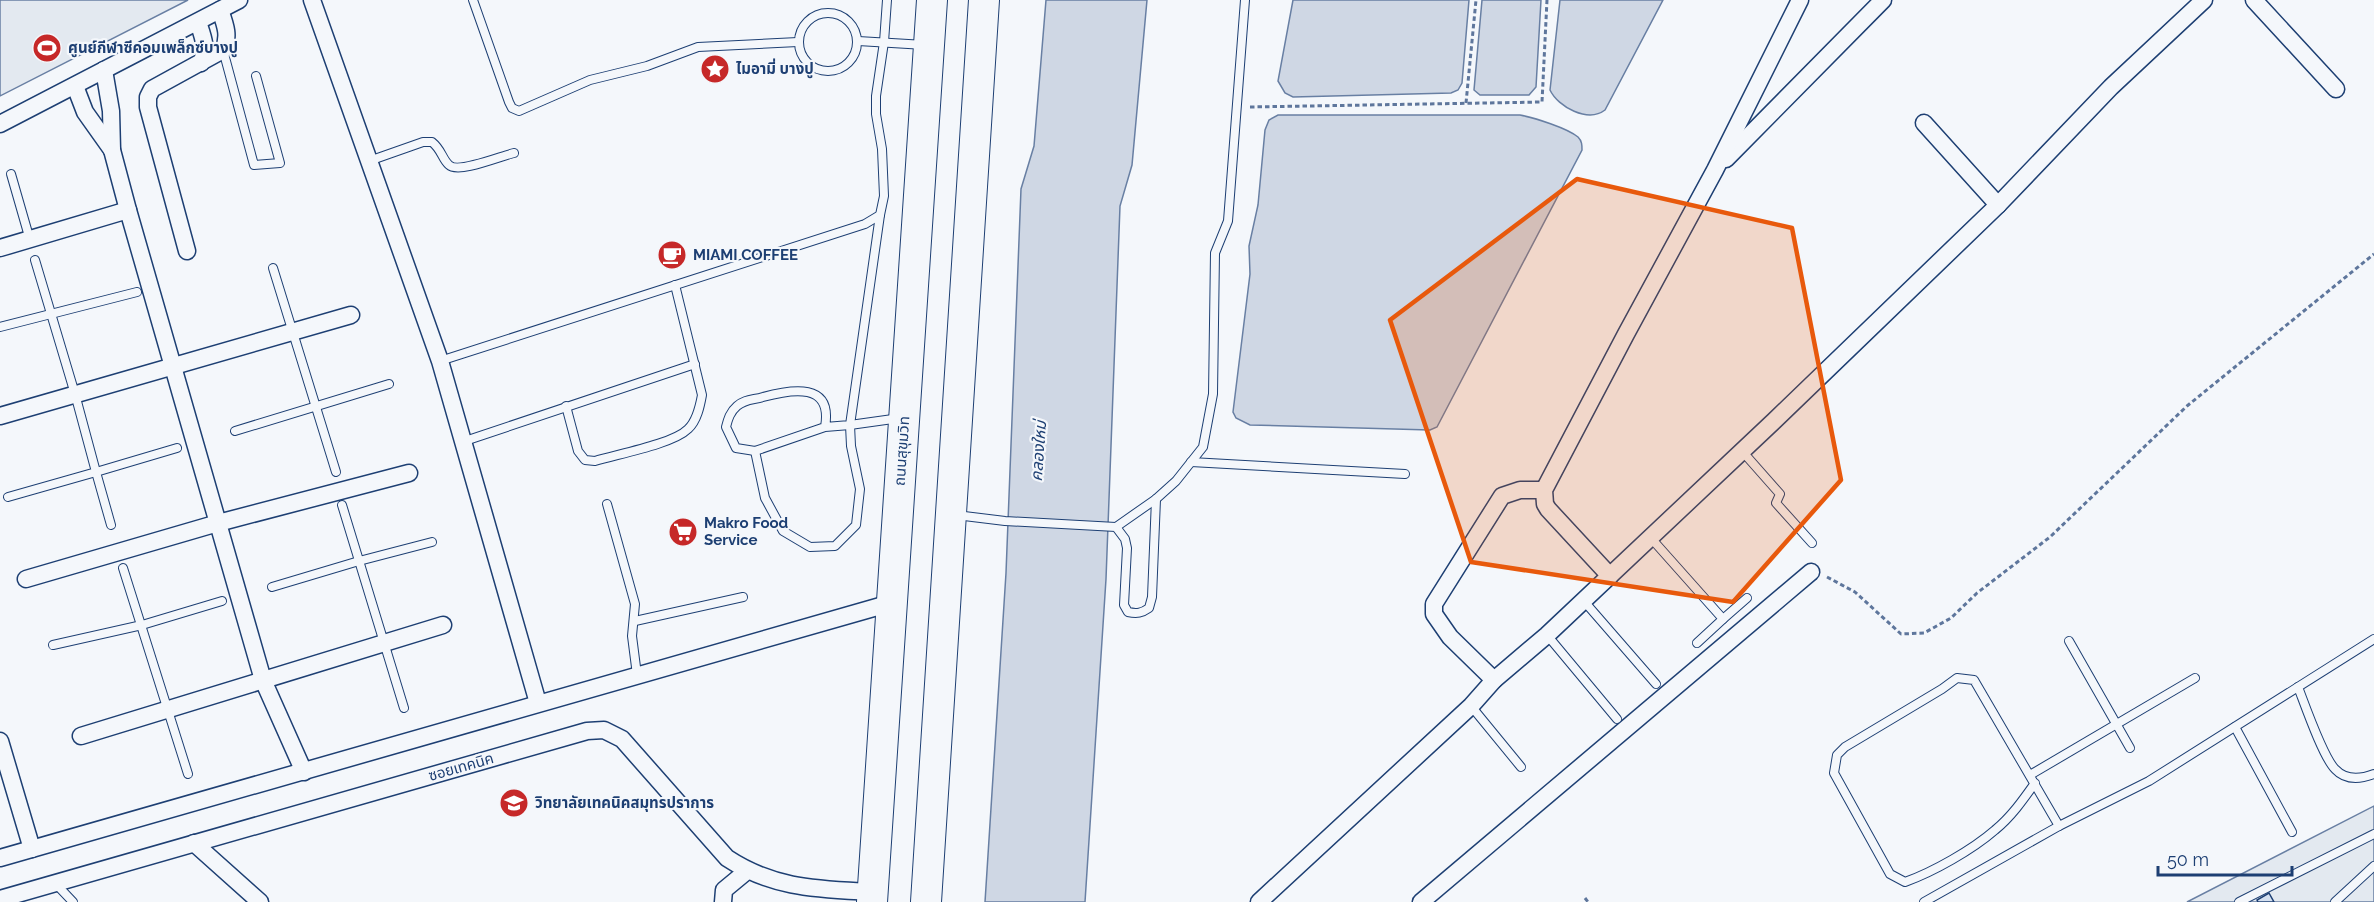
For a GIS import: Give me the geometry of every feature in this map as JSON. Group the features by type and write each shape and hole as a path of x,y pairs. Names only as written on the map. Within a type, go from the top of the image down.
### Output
{"highway":[{"name":"ถนนสุขุมวิท","path":"872,897 932,0"},
{"path":"926,902 984,0"}],"street":[{"path":"1610,576 1548,509 1545,504 1544,490 1715,170 1800,0"},
{"path":"1715,170 1882,0"},
{"path":"1259,902 1471,706 1494,680 1547,635 1742,451 1998,205 2111,87 2204,0"},
{"path":"2254,0 2336,89"},
{"path":"317,2 369,161 440,361 538,704"},
{"path":"0,124 198,22 227,4"},
{"path":"187,250 148,107 148,97 152,89 223,50 227,43 227,4"},
{"path":"198,22 206,53 201,63"},
{"path":"104,70 111,111 112,150 128,210 263,680 304,772"},
{"path":"75,86 84,112 112,150"},
{"path":"1924,123 1998,205"},
{"path":"0,248 128,210"},
{"path":"0,416 351,315"},
{"path":"26,579 218,523 409,473"},
{"path":"1494,680 1450,636 1434,614 1434,604 1502,496 1520,490 1544,490"},
{"path":"1421,902 1811,572"},
{"path":"0,858 891,603"},
{"path":"81,736 442,625"},
{"name":"ซอยเทคนิค","path":"0,898 587,731 604,730 622,740 727,858 747,871 804,895 872,897"},
{"path":"0,741 32,849"},
{"path":"194,843 260,902"},
{"path":"723,902 724,890 747,871"}],"lane":[{"path":"473,0 509,102 512,108 519,111 590,80 646,66 698,46 798,42"},
{"path":"755,451 765,498 783,531 810,547 835,546 856,525 860,489 851,446 850,425 884,196 876,96 884,42 887,0"},
{"path":"952,515 1005,521 1113,526 1156,499 1176,481 1203,447 1213,394 1215,253 1228,221 1245,0"},
{"path":"827,12 842,16 854,26 858,41 854,56 844,67 829,71 814,68 803,57 798,42 802,27 812,16 827,12"},
{"path":"858,41 928,45"},
{"path":"223,50 254,165 280,163 256,76"},
{"path":"369,161 423,142 432,142 441,149 447,164 453,168 462,168 514,153"},
{"path":"11,174 30,240"},
{"path":"440,361 865,224 880,214"},
{"path":"35,260 111,525"},
{"path":"273,268 336,472"},
{"path":"566,406 578,451 585,460 595,461 678,437 690,428 698,412 702,395 675,285"},
{"path":"0,327 137,292"},
{"path":"462,442 695,364"},
{"path":"235,431 389,384"},
{"path":"825,427 828,413 824,403 818,397 803,390 747,400 735,407 726,427 736,448 755,451 825,427 904,417"},
{"path":"8,497 177,448"},
{"path":"1742,451 1780,494 1776,503 1812,543"},
{"path":"1191,462 1405,474"},
{"path":"1113,526 1125,539 1127,548 1124,606 1128,612 1142,613 1149,608 1152,597 1156,499"},
{"path":"607,504 635,604 632,636 637,675"},
{"path":"342,505 404,708"},
{"path":"1650,537 1723,619"},
{"path":"272,587 432,542"},
{"path":"123,568 188,774"},
{"path":"635,621 743,597"},
{"path":"1696,643 1747,598"},
{"path":"1583,600 1656,684"},
{"path":"53,645 142,625 222,601"},
{"path":"1547,635 1617,719"},
{"path":"1924,902 2059,826 2149,781 2374,639"},
{"path":"2069,641 2130,748"},
{"path":"2059,826 2032,779 1974,681 1957,678 1845,747 1837,755 1834,773 1890,874 1905,882 1929,873 1995,831 2017,807 2032,779 2115,725 2195,678"},
{"path":"2298,687 2334,769 2347,777 2362,778 2374,774"},
{"path":"1471,706 1521,767"},
{"path":"2235,727 2292,832"},
{"path":"2240,902 2374,834"},
{"path":"2335,902 2374,866"},
{"path":"54,883 74,902"}],"path":[{"path":"1466,103 1476,0"},
{"path":"1236,107 1542,102 1547,0"},
{"path":"1811,572 1833,579 1855,592 1900,634 1924,633 1952,618 1977,593 2050,537 2187,406 2374,254"}],"highlighted area":[{"path":"1577,179 1792,228 1841,480 1733,602 1471,562 1390,320"}],"shaded area":[{"name":"ศูนย์กีฬาซีคอมเพล็กซ์บางปู","path":"0,0 188,0 0,96"},
{"path":"2374,806 2374,902 2187,902"}],"water":[{"name":"คลองใหม่","path":"1046,0 1147,0 1132,165 1120,206 1106,579 1085,902 985,902 1006,573 1021,189 1034,146"},
{"path":"1293,0 1469,0 1462,83 1458,90 1451,93 1293,97 1285,93 1278,81"},
{"path":"1482,0 1541,0 1536,87 1529,95 1480,95 1474,90"},
{"path":"1560,0 1663,0 1605,110 1598,114 1582,114 1566,107 1550,90"},
{"path":"1278,115 1520,115 1559,127 1580,140 1582,150 1437,427 1430,430 1250,425 1236,418 1233,412 1250,274 1249,246 1258,205 1265,130 1269,120"}],"building":[{"path":"2269,893 2274,902 2258,902 2257,900"}],"place":[{"name":"ศูนย์กีฬาซีคอมเพล็กซ์บางปู","path":"47,48"},
{"name":"ไมอามี่ บางปู","path":"715,69"},
{"name":"MIAMI COFFEE","path":"672,255"},
{"name":"Makro Food Service","path":"683,532"},
{"name":"วิทยาลัยเทคนิคสมุทรปราการ","path":"514,803"}]}
